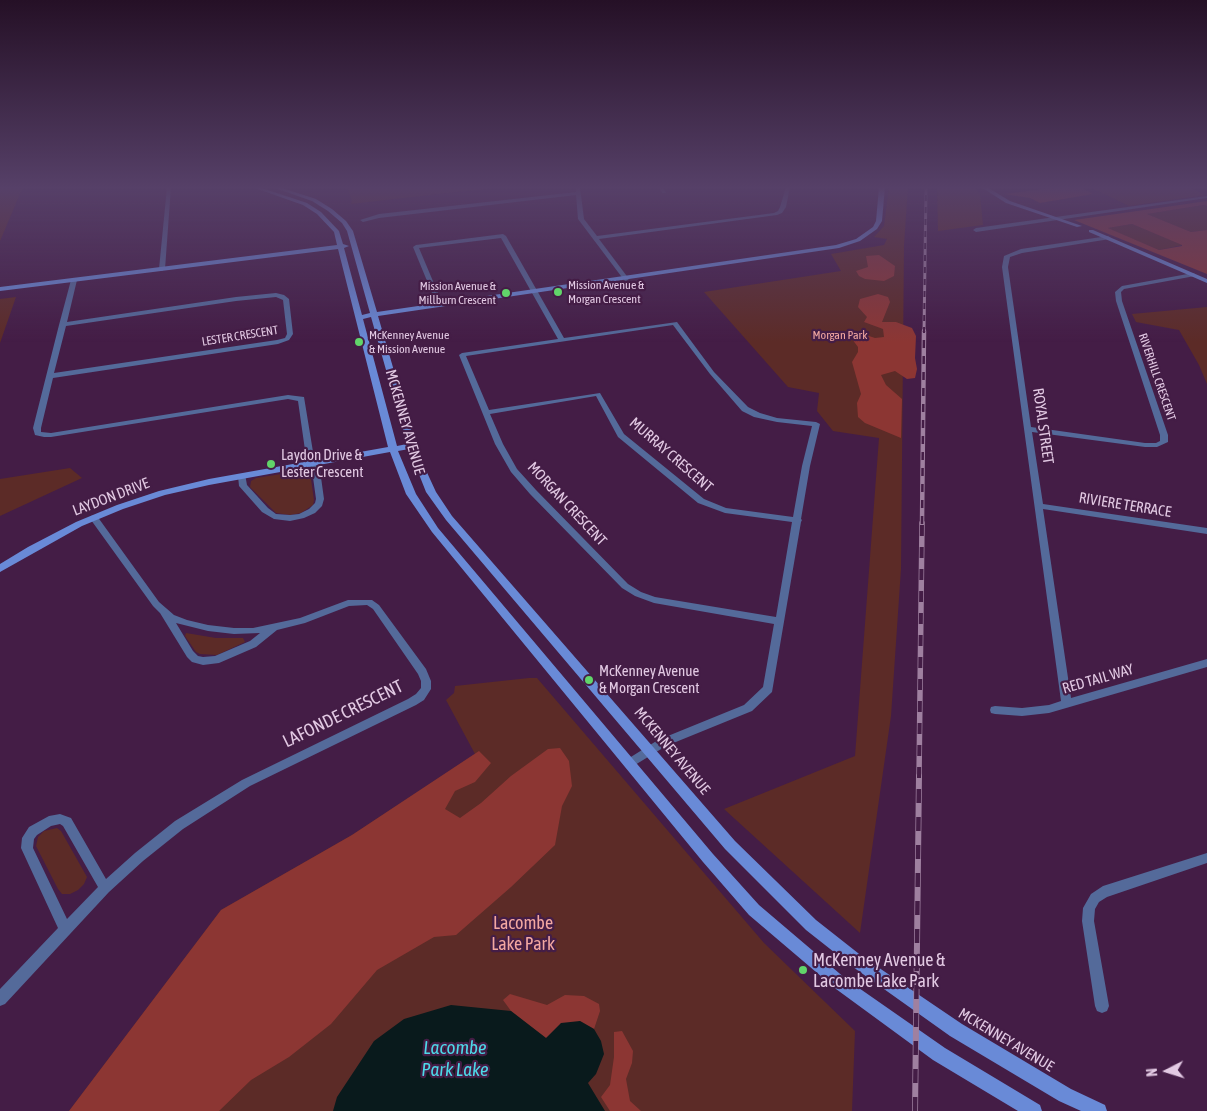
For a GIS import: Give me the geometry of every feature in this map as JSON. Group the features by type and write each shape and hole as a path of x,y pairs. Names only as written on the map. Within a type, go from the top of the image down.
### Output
{"main road":[{"name":"MCKENNEY AVENUE","path":"339,239 393,449 410,494 435,530 754,910 841,984 916,1038 1034,1111"},
{"name":"MCKENNEY AVENUE","path":"353,239 418,465 431,492 448,518 515,593 730,845 811,925 858,962 956,1030 1065,1095 1099,1111"},
{"path":"360,317 820,251 852,243 859,239"},
{"path":"1110,239 1207,281"},
{"path":"0,289 355,245"},
{"name":"LAYDON DRIVE","path":"0,569 32,548 94,518 162,493 242,476 412,446"}],"street":[{"path":"162,269 165,239"},
{"path":"440,305 416,247 481,239"},
{"path":"506,239 562,340"},
{"path":"596,239 626,279"},
{"name":"ROYAL STREET","path":"1067,704 1005,267 1007,256 1021,251 1102,239"},
{"name":"RIVERHILL CRESCENT","path":"1029,428 1145,444 1157,445 1164,442 1164,435 1119,301 1118,292 1122,288 1193,275"},
{"path":"74,280 37,428 38,433 41,435 51,435 293,397 301,399 311,464 316,470 320,501 312,511 296,517 278,518 268,513 243,486 242,476"},
{"name":"LESTER CRESCENT","path":"50,376 278,342 288,339 290,334 286,300 280,296 245,298 62,325"},
{"name":"MORGAN CRESCENT","path":"630,763 649,750 739,712 763,696 768,689 778,621 798,520 806,466 816,424 777,420 757,415 745,409 712,374 675,323 462,355 499,444 523,481 631,590 654,600 778,621"},
{"name":"MURRAY CRESCENT","path":"486,413 598,394 621,435 701,501 725,510 798,520"},
{"name":"RIVIERE TERRACE","path":"1040,506 1207,531"},
{"name":"LAFONDE CRESCENT","path":"94,518 152,599 165,613 195,659 203,661 216,660 253,644 274,628"},
{"name":"LAFONDE CRESCENT","path":"0,999 65,928 105,888 161,838 226,794 261,775 412,702 420,697 426,688 426,681 422,672 376,607 369,602 348,603 302,621 274,628 243,631 208,628 185,623 165,613"},
{"name":"RED TAIL WAY","path":"996,710 1030,712 1067,704 1207,663"},
{"path":"65,928 27,848 28,838 33,831 49,821 60,819 67,822 105,888"},
{"path":"1102,1006 1088,921 1089,908 1095,898 1103,892 1207,858"}],"green space":[{"name":"Morgan Park","path":"887,239 904,239 901,569 891,716 860,933 724,809 855,756 879,438 833,431 817,411 819,393 788,387 704,292 841,271 831,254 884,245"},
{"path":"1133,239 1168,239 1183,245 1159,250"},
{"path":"16,297 0,343 0,299"},
{"path":"1207,307 1207,384 1199,365 1179,330 1136,322 1132,314"},
{"path":"70,468 82,478 0,516 0,479"},
{"path":"306,470 310,472 314,500 313,505 301,513 290,515 276,513 250,487 251,481 256,478"},
{"path":"186,633 216,638 243,638 245,642 217,655 200,654 196,652 185,636"},
{"name":"Lacombe Lake Park","path":"537,678 764,943 855,1031 852,1111 69,1111 221,910 352,835 475,754 446,700 454,693 455,686"},
{"path":"57,828 61,831 87,877 84,884 78,890 70,894 62,894 58,889 36,846 38,837 44,831"}],"shaded area":[{"path":"1120,239 1133,239 1159,250 1182,246 1167,239 1207,239 1207,274"},
{"path":"879,255 895,266 894,276 884,281 865,279 859,276 856,271 868,267 866,256"},
{"path":"878,294 888,297 890,302 882,322 896,322 912,328 916,336 915,358 917,369 915,378 907,379 895,371 881,375 886,385 902,399 901,438 865,423 858,417 857,403 861,394 852,362 858,352 858,347 852,339 866,335 875,338 884,337 883,329 864,322 867,317 858,307 860,299"},
{"name":"Lacombe Lake Park","path":"560,748 569,761 572,786 562,806 555,845 456,935 434,937 377,970 331,1024 289,1057 251,1080 219,1111 69,1111 221,910 352,835 479,751 491,763 475,782 455,791 445,809 460,818 481,803 511,776 548,749"},
{"path":"510,994 547,1005 565,995 584,996 599,1004 600,1011 594,1029 580,1021 546,1038 511,1011 503,1000"},
{"path":"622,1031 633,1051 632,1063 626,1079 630,1101 641,1111 610,1111 601,1097 610,1085 614,1057 614,1032"}],"water":[{"name":"Lacombe Park Lake","path":"451,1005 511,1011 546,1038 561,1023 580,1021 594,1029 601,1041 604,1054 596,1074 588,1083 605,1111 333,1111 337,1097 374,1041 404,1019"}],"railway":[{"path":"924,333 925,239"},
{"path":"922,524 924,331"},
{"path":"919,778 922,523"},
{"path":"915,1111 919,776"}],"place":[{"name":"Mission Avenue & Morgan Crescent","path":"558,292"},
{"name":"Mission Avenue & Millburn Crescent","path":"506,293"},
{"name":"McKenney Avenue & Mission Avenue","path":"359,342"},
{"name":"Laydon Drive & Lester Crescent","path":"271,464"},
{"name":"McKenney Avenue & Morgan Crescent","path":"589,680"},
{"name":"McKenney Avenue & Lacombe Lake Park","path":"803,970"}]}
